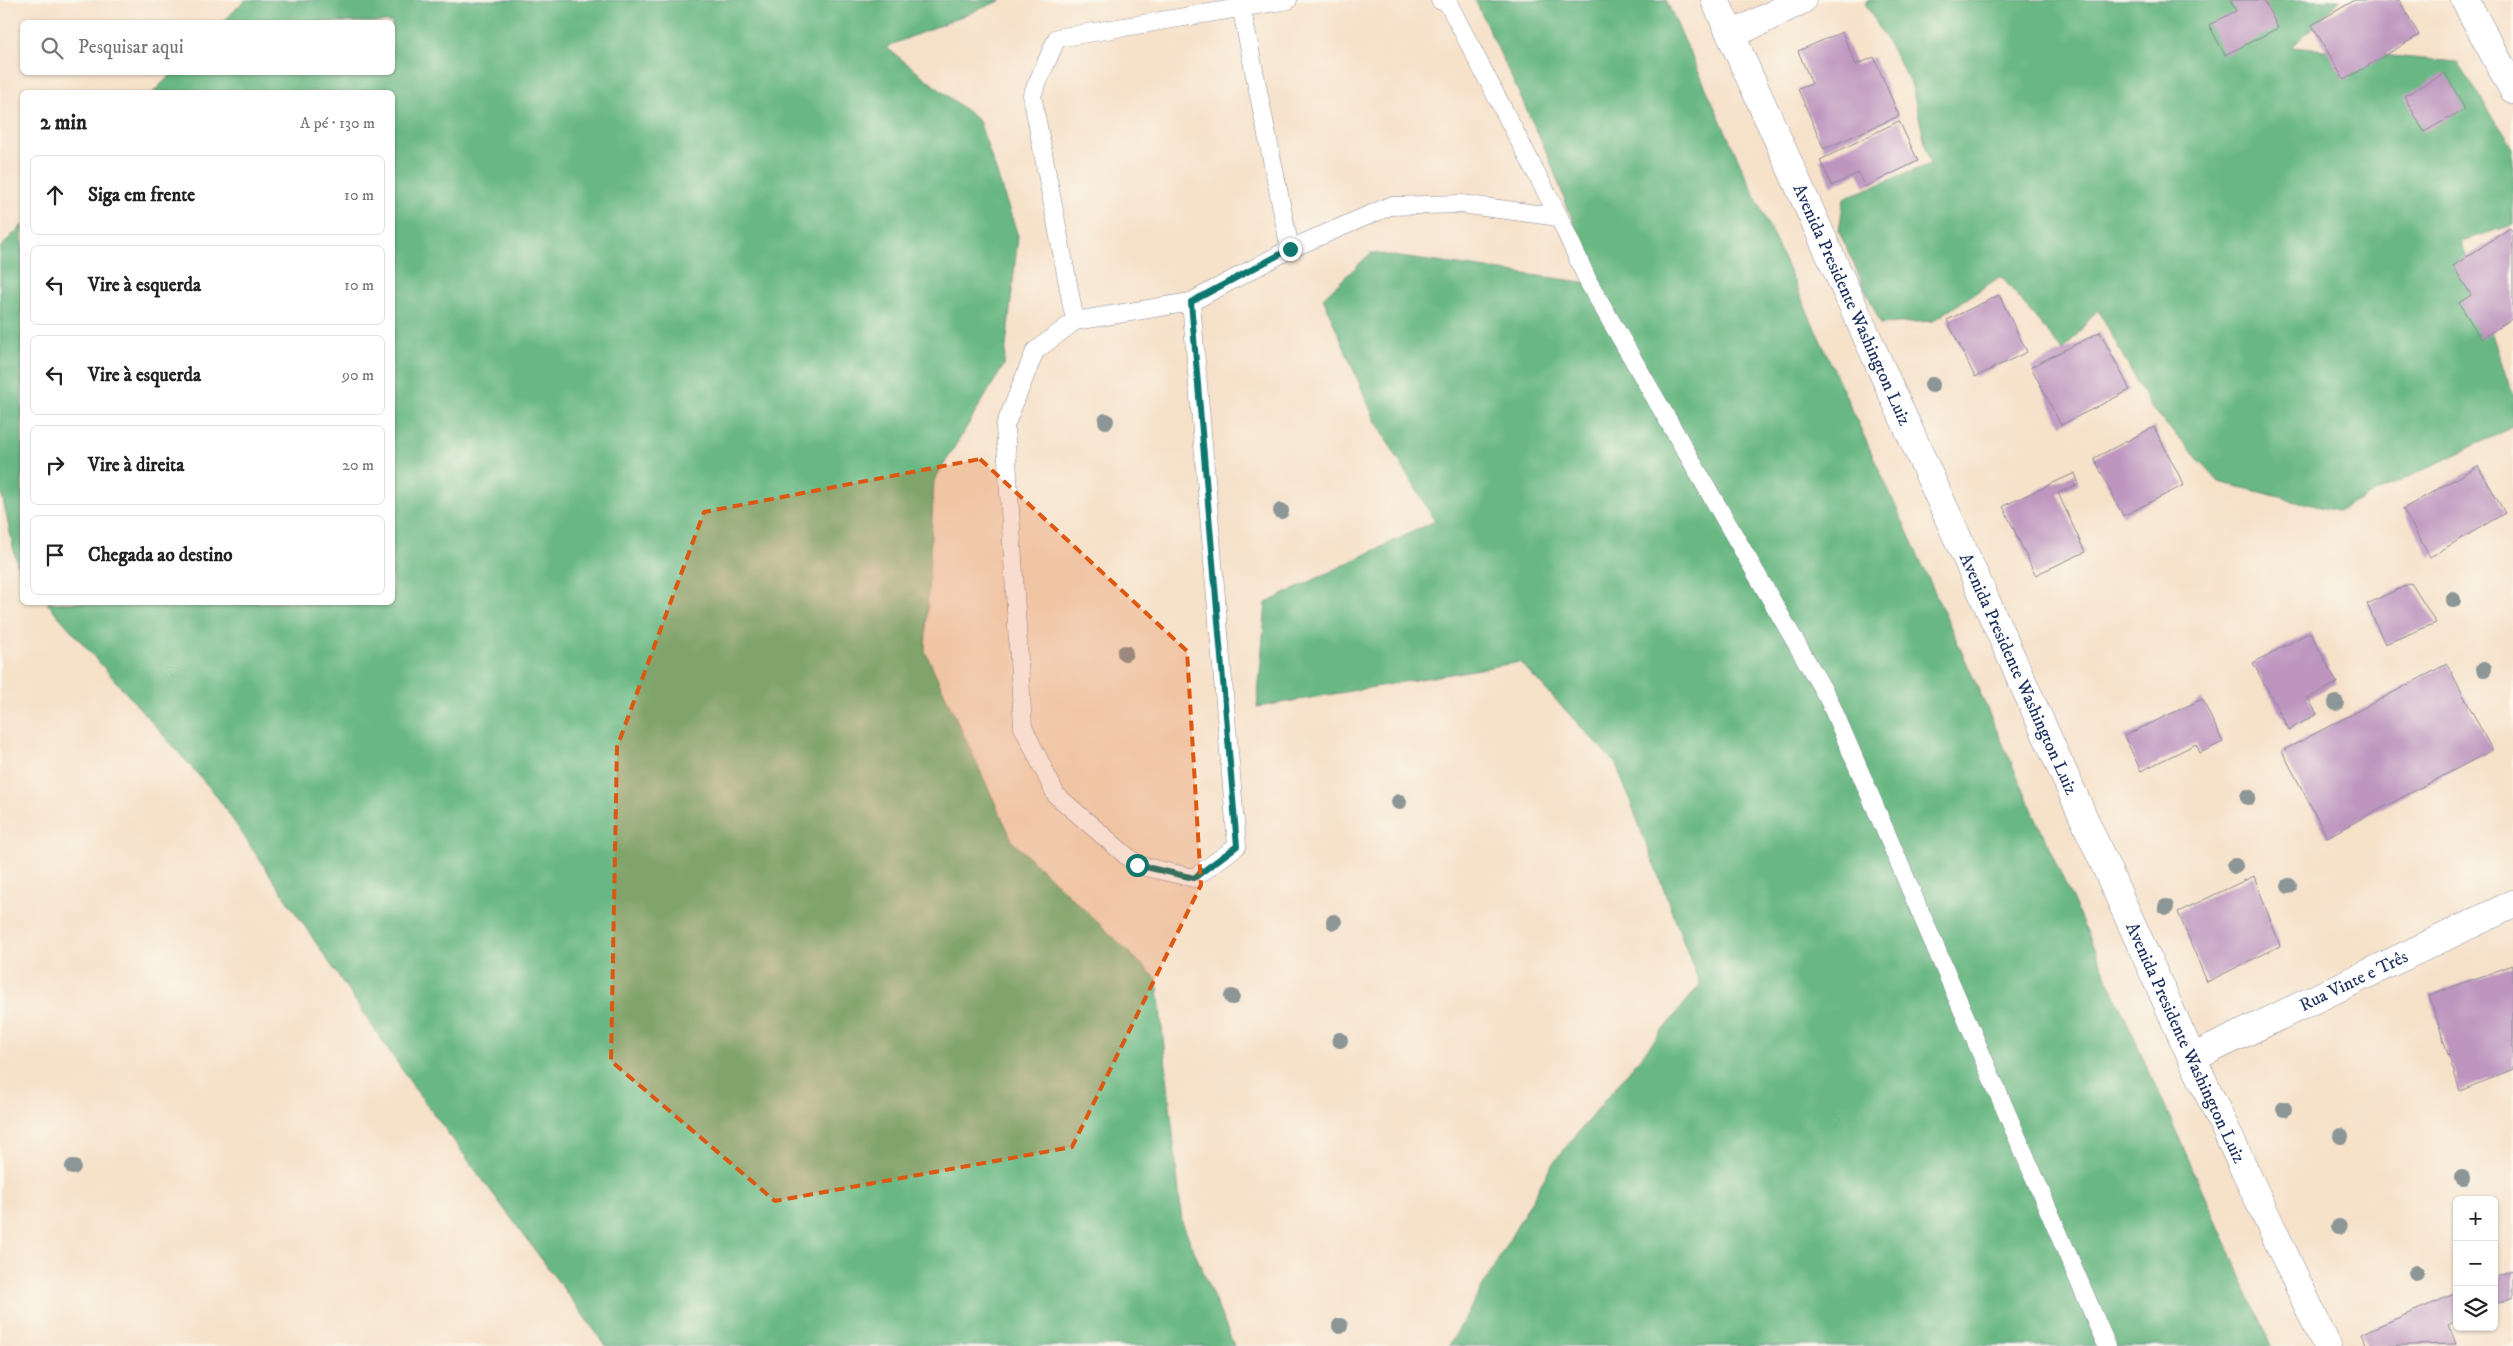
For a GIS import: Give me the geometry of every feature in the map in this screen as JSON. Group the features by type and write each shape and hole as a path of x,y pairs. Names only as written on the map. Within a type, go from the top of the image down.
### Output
{"street":[{"name":"Avenida Presidente Washington Luiz","path":"1715,0 2192,1058 2327,1346"},
{"path":"1732,36 1802,0"},
{"path":"2465,0 2513,89"},
{"name":"Rua Vinte e Três","path":"2192,1058 2513,904"}],"lane":[{"path":"1075,321 1032,95 1057,38 1241,6 1288,0"},
{"path":"1440,0 1448,3 1559,217 1590,283 1829,700 2107,1346"},
{"path":"1241,6 1290,249"},
{"path":"1191,302 1237,846 1194,878 1137,865 1056,795 1023,727 1005,426 1035,351 1075,321 1191,302 1290,249 1390,206 1461,204 1559,217"}],"highlighted area":[{"path":"980,459 1187,651 1201,885 1072,1147 775,1201 611,1061 617,747 704,512"}],"green space":[{"path":"245,0 1002,0 886,47 979,121 1018,236 1004,365 934,481 925,651 1013,842 1157,979 1182,1222 1234,1346 606,1346 413,1086 216,795 49,605 395,605 395,90 155,90 171,75 395,75 395,20 225,20"},
{"path":"1475,0 1666,0 1951,628 2272,1346 1449,1346 1553,1163 1700,985 1616,764 1520,662 1257,707 1266,603 1435,521 1375,420 1323,298 1371,253 1597,284 1547,153"},
{"path":"1869,0 2340,0 2292,47 2457,62 2513,147 2513,225 2461,241 2513,397 2513,427 2337,511 2219,482 2150,407 2098,309 2063,351 2001,276 1933,321 1881,324 1839,231 1844,198 1930,164 1911,83 1865,3"},
{"path":"20,227 20,572 0,486 0,248"}],"building":[{"path":"2230,0 2264,0 2278,28 2225,55 2209,25 2236,11"},
{"path":"2355,0 2399,0 2419,35 2344,80 2312,25"},
{"path":"1842,32 1856,65 1874,57 1899,116 1824,149 1798,89 1812,84 1798,51"},
{"path":"2445,73 2465,109 2424,132 2404,96"},
{"path":"1899,121 1918,161 1865,187 1858,173 1832,186 1820,160"},
{"path":"2510,228 2513,232 2513,318 2481,339 2459,303 2471,295 2453,266"},
{"path":"1999,295 2027,352 1975,377 1947,320"},
{"path":"2100,332 2130,390 2061,425 2031,367"},
{"path":"2154,427 2184,485 2123,516 2094,458"},
{"path":"2478,466 2505,513 2430,557 2403,509"},
{"path":"2075,473 2079,484 2058,493 2085,552 2035,575 2003,506"},
{"path":"2411,583 2436,623 2385,644 2367,604"},
{"path":"2310,632 2337,683 2308,698 2317,714 2289,730 2253,663"},
{"path":"2447,664 2492,750 2327,837 2282,751"},
{"path":"2202,699 2223,742 2200,753 2196,744 2141,771 2124,736"},
{"path":"2254,876 2280,946 2207,982 2178,912"},
{"path":"2513,965 2513,1069 2460,1091 2429,995"},
{"path":"2513,1270 2513,1297 2498,1303 2498,1286 2498,1276"},
{"path":"2453,1295 2453,1323 2448,1325 2456,1344 2368,1346 2362,1333"}],"route":[{"path":"1137,865 1194,878 1237,846 1191,302 1290,249"}]}
